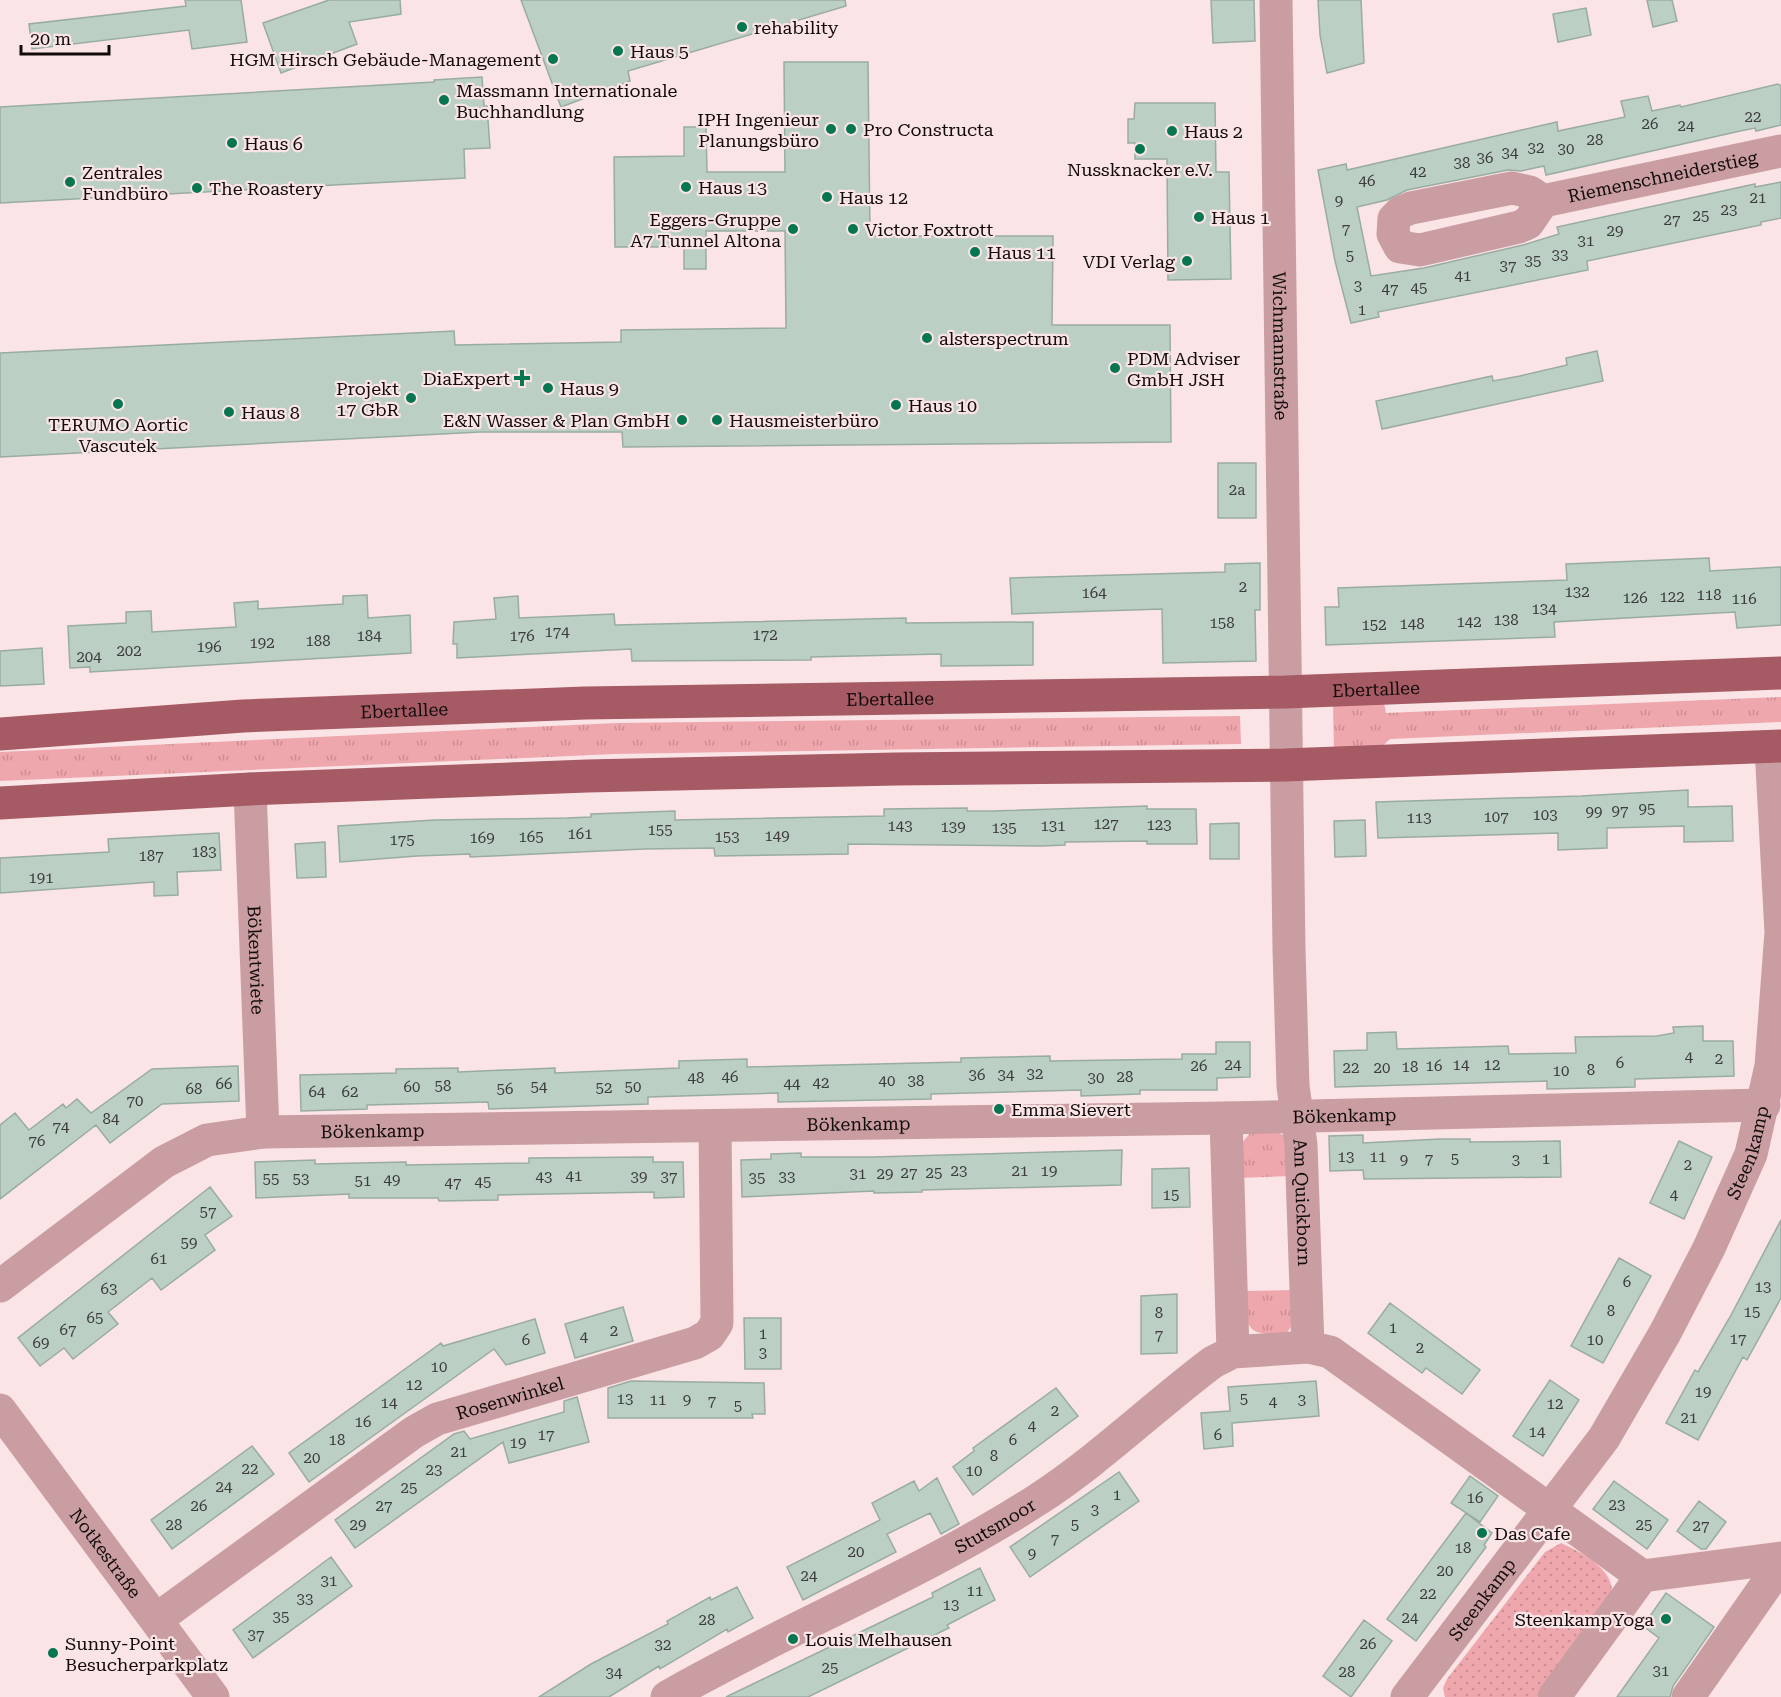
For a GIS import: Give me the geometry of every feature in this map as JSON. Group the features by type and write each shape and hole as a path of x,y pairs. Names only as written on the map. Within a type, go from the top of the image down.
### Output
{"main road":[{"name":"Ebertallee","path":"0,734 243,716 585,703 1285,692 1781,673"},
{"path":"0,803 250,789 586,776 896,769 1286,765 1776,746"}],"street":[{"name":"Wichmannstraße","path":"1276,0 1286,765"},
{"name":"Riemenschneiderstieg","path":"1543,201 1781,151"},
{"name":"Steenkamp","path":"1415,1695 1604,1438 1665,1333 1709,1248 1751,1154 1764,1105 1771,1066 1781,933 1776,746"},
{"name":"Am Quickborn","path":"1286,765 1293,1086 1301,1145 1308,1347"},
{"name":"Bökentwiete","path":"250,789 262,1132"},
{"name":"Bökenkamp","path":"0,1286 164,1162 207,1140 262,1132 1226,1118 1764,1105"},
{"path":"1226,1118 1233,1352"},
{"name":"Rosenwinkel","path":"157,1619 414,1432 437,1419 695,1343 709,1335 717,1323 715,1126"},
{"path":"1308,1347 1330,1352 1642,1576 1781,1558"},
{"name":"Stutsmoor","path":"667,1697 726,1663 950,1551 1038,1499 1197,1374 1233,1352 1308,1347"},
{"name":"Notkestraße","path":"0,1410 213,1697"},
{"path":"1688,1697 1781,1564"},
{"path":"1554,1697 1642,1576"}],"green space":[{"path":"1781,697 1781,722 1390,739 1377,751 1334,752 1333,705 1384,703 1386,713"},
{"path":"1240,716 1241,744 614,754 0,781 0,752 617,723"},
{"path":"1251,1132 1278,1132 1284,1136 1291,1176 1240,1178 1241,1144"},
{"path":"1294,1290 1294,1319 1285,1334 1262,1333 1250,1327 1243,1291"},
{"path":"1561,1543 1587,1557 1604,1571 1612,1588 1611,1597 1537,1697 1445,1697 1443,1688 1447,1679 1545,1552"}],"building":[{"path":"185,0 241,0 247,42 192,49 189,30 32,49 29,24 186,6"},
{"path":"329,0 400,0 401,14 349,22 357,44 281,73 263,23"},
{"name":"Haus 5","path":"521,0 845,0 846,6 628,71 630,81 561,107"},
{"path":"1211,0 1254,0 1255,41 1213,43"},
{"path":"1318,0 1361,0 1364,63 1327,73 1320,35"},
{"path":"1647,0 1672,0 1677,21 1653,27"},
{"path":"1586,8 1591,35 1558,42 1553,14"},
{"path":"784,62 868,62 870,236 1053,236 1052,325 1170,325 1171,442 623,447 622,432 480,432 0,457 0,353 454,331 455,345 621,342 621,330 786,328 785,231 706,231 706,269 684,269 684,247 615,247 614,157 684,156 684,127 706,127 707,172 785,172"},
{"name":"Haus 6","path":"482,77 490,148 464,149 465,178 0,203 0,107 434,82 434,80"},
{"path":"1778,84 1781,86 1781,125 1756,131 1755,128 1740,131 1546,175 1544,166 1521,171 1508,170 1407,190 1387,200 1357,207 1371,276 1424,268 1523,245 1559,234 1557,227 1755,184 1755,187 1781,182 1781,218 1761,222 1761,225 1587,261 1588,270 1378,312 1379,317 1351,323 1335,261 1318,170 1346,164 1347,170 1557,122 1558,131 1625,117 1621,101 1648,96 1652,111 1680,105 1681,107"},
{"path":"1135,103 1215,103 1216,172 1229,172 1231,279 1168,280 1167,159 1135,159 1135,143 1128,143 1128,119 1134,119"},
{"path":"1597,351 1603,381 1382,429 1376,401 1492,376 1493,381 1520,376 1567,365 1566,358"},
{"path":"1218,463 1256,463 1256,518 1218,518"},
{"path":"1709,558 1710,571 1781,567 1781,625 1737,628 1735,612 1554,622 1555,637 1326,645 1325,607 1339,607 1338,588 1567,580 1566,564"},
{"path":"1260,563 1260,610 1255,610 1256,661 1163,663 1162,609 1012,614 1010,578 1225,572 1225,564"},
{"path":"367,595 368,618 410,615 411,653 90,672 90,667 70,668 68,626 126,623 126,612 151,611 152,632 236,627 234,603 258,601 258,609 343,604 343,596"},
{"path":"518,596 519,618 614,614 615,625 906,618 906,623 1033,622 1033,665 941,666 941,654 811,657 811,660 632,661 631,649 457,658 457,644 453,644 454,622 496,619 494,598"},
{"path":"42,648 44,684 0,686 0,651"},
{"path":"1688,790 1688,807 1732,806 1733,841 1684,842 1684,826 1607,828 1607,848 1558,850 1558,833 1378,838 1376,802 1581,796"},
{"path":"1147,806 1147,809 1196,809 1197,844 1147,844 1147,841 1065,842 1065,845 1041,846 848,844 848,854 715,856 714,848 645,849 470,857 470,854 417,856 340,862 338,826 435,820 591,817 591,814 675,811 675,820 884,816 884,809 967,808 967,811 992,811"},
{"path":"1365,820 1366,856 1335,857 1334,821"},
{"path":"1239,823 1239,859 1210,859 1210,824"},
{"path":"219,833 221,870 177,872 178,895 154,896 154,882 0,893 0,858 109,852 108,839"},
{"path":"325,842 326,877 297,878 295,844"},
{"path":"1703,1026 1703,1041 1733,1041 1734,1076 1635,1079 1635,1087 1547,1089 1547,1081 1335,1087 1334,1051 1367,1050 1367,1033 1396,1032 1397,1049 1508,1046 1509,1054 1576,1053 1575,1037 1657,1036 1674,1033 1673,1027"},
{"path":"1216,1042 1250,1042 1250,1077 1217,1078 1217,1090 1140,1090 1140,1094 1081,1096 1081,1090 931,1094 931,1099 778,1102 778,1093 648,1097 648,1104 489,1109 488,1102 367,1105 367,1109 301,1111 300,1075 396,1073 396,1069 458,1068 458,1072 555,1068 555,1073 679,1068 679,1061 747,1059 747,1067 961,1062 961,1058 1050,1056 1050,1061 1182,1059 1182,1054 1216,1054"},
{"path":"238,1066 239,1101 162,1104 110,1143 96,1125 0,1199 0,1125 15,1113 29,1130 63,1104 66,1108 77,1099 91,1113 152,1069"},
{"path":"1363,1135 1363,1143 1440,1139 1470,1139 1470,1142 1560,1141 1561,1177 1364,1179 1363,1170 1330,1171 1329,1136"},
{"path":"1679,1141 1712,1157 1684,1219 1650,1203"},
{"path":"1122,1150 1121,1185 922,1190 922,1192 874,1193 874,1191 742,1197 741,1160 771,1159 771,1154 801,1153 801,1157 873,1157"},
{"path":"653,1157 653,1162 683,1162 684,1197 654,1198 654,1192 498,1195 498,1200 439,1201 438,1198 349,1198 349,1194 256,1198 255,1162 315,1160 315,1164 406,1162 406,1165 529,1163 529,1158"},
{"path":"1189,1168 1190,1207 1152,1208 1152,1169"},
{"path":"210,1187 232,1216 205,1235 215,1250 161,1290 152,1278 108,1312 118,1324 73,1359 64,1348 40,1366 18,1338"},
{"path":"1781,1220 1781,1298 1747,1360 1743,1357 1698,1440 1666,1423 1695,1370 1698,1372 1730,1317"},
{"path":"1619,1258 1651,1276 1603,1363 1571,1346"},
{"path":"1177,1294 1177,1353 1141,1354 1141,1296"},
{"path":"1390,1303 1480,1370 1462,1394 1426,1368 1422,1373 1368,1333"},
{"path":"623,1307 633,1341 575,1358 565,1324"},
{"path":"744,1318 781,1318 781,1369 745,1369"},
{"path":"535,1319 545,1353 506,1365 494,1349 309,1482 289,1453 441,1343 443,1346"},
{"path":"1550,1380 1579,1400 1543,1456 1513,1436"},
{"path":"631,1381 764,1383 765,1414 752,1414 753,1418 608,1418 608,1388"},
{"path":"1316,1381 1319,1416 1232,1423 1233,1446 1204,1449 1201,1413 1230,1411 1228,1387"},
{"path":"1056,1388 1078,1416 973,1495 953,1467 974,1451 973,1448"},
{"path":"577,1397 589,1442 509,1463 503,1442 355,1548 335,1520 454,1434 464,1431 470,1439 564,1412 564,1401"},
{"path":"252,1446 274,1474 172,1549 151,1520"},
{"path":"1119,1472 1139,1501 1030,1577 1010,1547"},
{"path":"1470,1476 1498,1496 1480,1522 1451,1503"},
{"path":"937,1478 959,1524 941,1534 930,1513 887,1534 896,1552 803,1600 787,1567 880,1520 872,1503 914,1481 919,1491"},
{"path":"1614,1481 1668,1520 1647,1549 1593,1509"},
{"path":"1699,1501 1726,1522 1706,1549 1701,1549 1677,1531"},
{"path":"1466,1513 1492,1533 1484,1545 1486,1547 1416,1641 1387,1619"},
{"path":"331,1557 352,1586 253,1658 233,1630"},
{"path":"980,1568 995,1600 947,1625 949,1628 808,1697 726,1697 933,1597 932,1593"},
{"path":"737,1587 753,1618 728,1632 727,1629 660,1669 659,1666 609,1697 539,1697 591,1664 668,1624 667,1621 710,1597 711,1600"},
{"path":"1666,1593 1714,1627 1673,1686 1670,1697 1617,1697 1659,1638 1643,1626"},
{"path":"1364,1620 1392,1641 1351,1697 1323,1676"}],"place":[{"name":"rehability","path":"742,27"},
{"name":"Haus 5","path":"618,51"},
{"name":"HGM Hirsch Gebäude-Management","path":"553,59"},
{"name":"Massmann Internationale Buchhandlung","path":"444,100"},
{"name":"IPH Ingenieur Planungsbüro","path":"831,129"},
{"name":"Pro Constructa","path":"851,129"},
{"name":"Haus 2","path":"1172,131"},
{"name":"Haus 6","path":"232,143"},
{"name":"Nussknacker e.V.","path":"1140,149"},
{"name":"Zentrales Fundbüro","path":"70,182"},
{"name":"Haus 13","path":"686,187"},
{"name":"The Roastery","path":"197,188"},
{"name":"Haus 12","path":"827,197"},
{"name":"Haus 1","path":"1199,217"},
{"name":"Eggers-Gruppe A7 Tunnel Altona","path":"793,229"},
{"name":"Victor Foxtrott","path":"853,229"},
{"name":"Haus 11","path":"975,252"},
{"name":"VDI Verlag","path":"1187,261"},
{"name":"alsterspectrum","path":"927,338"},
{"name":"PDM Adviser GmbH JSH","path":"1115,368"},
{"name":"DiaExpert","path":"522,378"},
{"name":"Haus 9","path":"548,388"},
{"name":"Projekt 17 GbR","path":"411,398"},
{"name":"TERUMO Aortic Vascutek","path":"118,404"},
{"name":"Haus 10","path":"896,405"},
{"name":"Haus 8","path":"229,412"},
{"name":"E&N Wasser & Plan GmbH","path":"682,420"},
{"name":"Hausmeisterbüro","path":"717,420"},
{"name":"Emma Sievert","path":"999,1109"},
{"name":"Das Cafe","path":"1482,1533"},
{"name":"SteenkampYoga","path":"1666,1619"},
{"name":"Louis Melhausen","path":"793,1639"},
{"name":"Sunny-Point Besucherparkplatz","path":"53,1653"}]}
